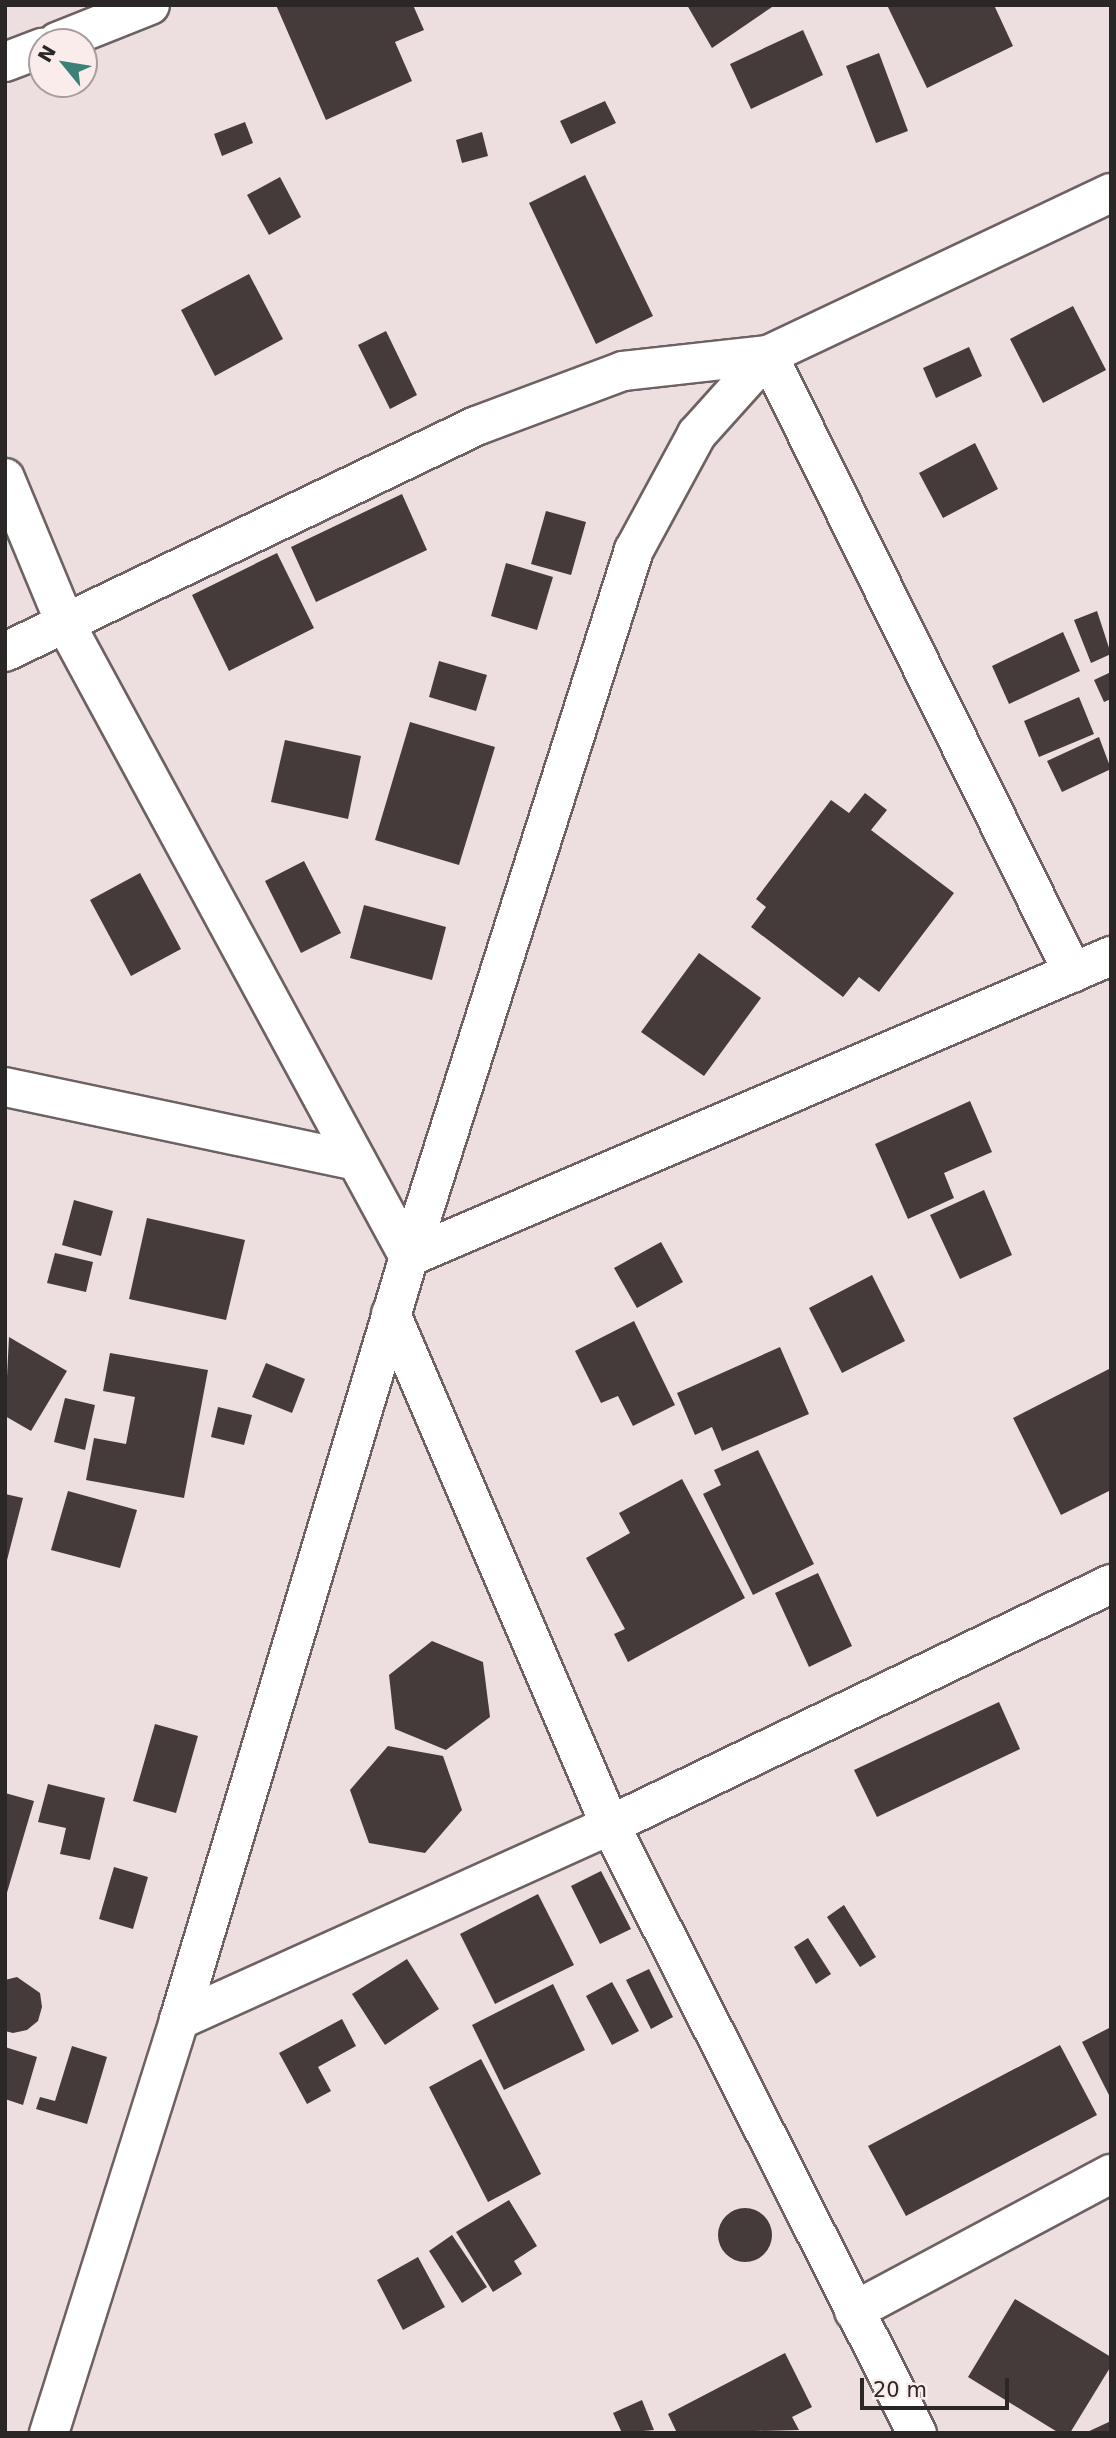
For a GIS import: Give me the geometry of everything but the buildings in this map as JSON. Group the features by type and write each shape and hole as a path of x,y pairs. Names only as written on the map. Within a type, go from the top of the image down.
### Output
{"street":[{"path":"92,28 150,5"},
{"path":"5,62 28,53"},
{"path":"5,652 488,421 623,370 768,355 1111,193"},
{"path":"768,355 1073,973"},
{"path":"49,2433 179,2020 409,1256 634,550 697,434 768,355"},
{"path":"5,478 65,623 409,1256"},
{"path":"409,1256 1111,956"},
{"path":"5,1087 356,1161"},
{"path":"391,1314 610,1825 917,2433"},
{"path":"179,2020 610,1825 1111,1584"},
{"path":"854,2311 1111,2174"}]}
